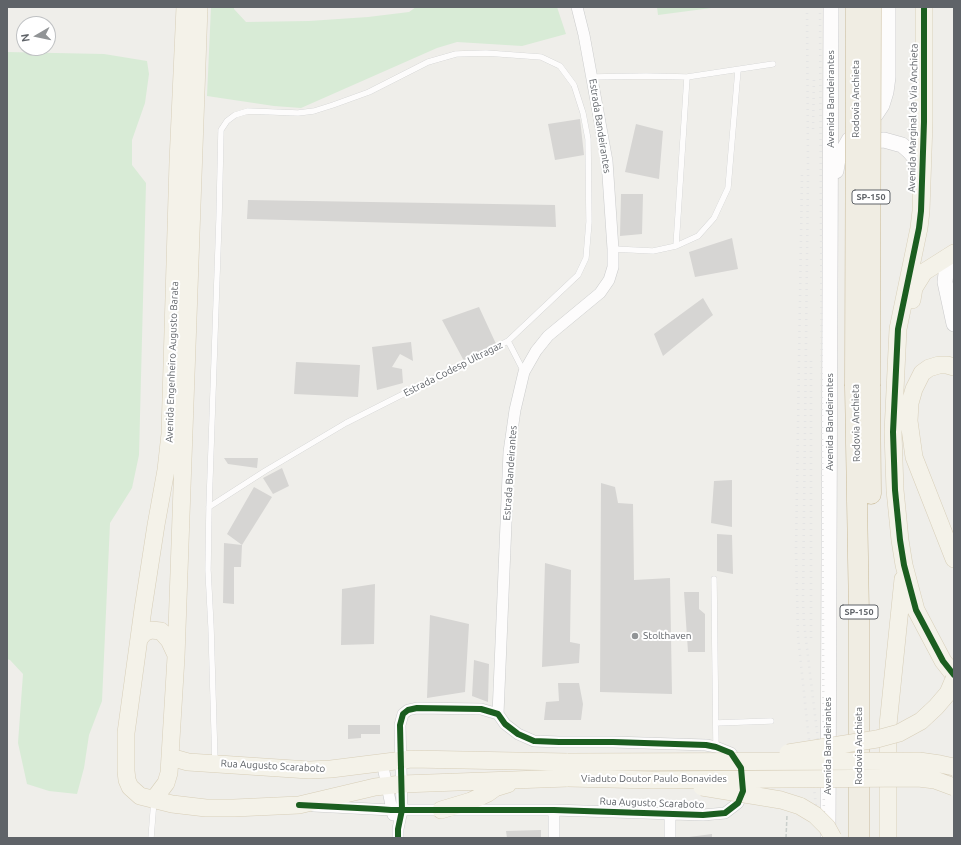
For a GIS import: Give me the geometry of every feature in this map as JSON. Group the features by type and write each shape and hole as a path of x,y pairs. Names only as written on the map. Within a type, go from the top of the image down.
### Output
{"highway":[{"name":"Rodovia Anchieta","path":"856,7 872,838"},
{"name":"Rodovia Anchieta","path":"859,838 859,614 857,475 863,386 871,7"}],"main road":[{"name":"Avenida Engenheiro Augusto Barata","path":"126,762 126,733 156,525 166,470 170,434 178,162 185,7"},
{"name":"Avenida Engenheiro Augusto Barata","path":"154,799 166,783 169,773 176,657 200,7"},
{"name":"Avenida Bandeirantes","path":"828,838 831,7"},
{"path":"831,192 838,159 842,150 849,140 876,114 882,105 888,77 888,7"},
{"name":"Avenida Marginal da Via Anchieta","path":"904,565 895,490 894,406 898,329 919,228 921,211 924,7"},
{"path":"831,192 851,155 862,146 873,141 884,140 902,145 916,159 922,175"},
{"path":"951,254 945,282 954,324"},
{"path":"951,254 924,272 914,288 911,306 908,383 910,403 909,421 914,457 954,559"},
{"path":"910,403 914,389 922,373 929,368 939,365 954,367"},
{"path":"904,565 916,610 943,661 954,675"},
{"path":"888,838 888,724 904,565"},
{"path":"139,639 144,633 151,630 161,631 169,640 176,657"},
{"path":"730,761 877,740 899,733 920,721 936,707 948,693 954,679"},
{"name":"Rua Augusto Scaraboto","path":"170,757 188,762 308,770 331,769 400,760 568,770"},
{"path":"568,770 730,761 919,761 954,768"},
{"name":"Rua Augusto Scaraboto","path":"126,762 127,780 130,787 140,796 172,804 206,808 300,805 337,795 394,785 522,780 568,770"},
{"name":"Viaduto Doutor Paulo Bonavides","path":"568,770 652,780 918,778 935,780 954,787"},
{"path":"441,810 472,801 488,794 496,788 522,780"},
{"path":"652,780 788,802 800,806 814,814 827,827 833,838"}],"street":[{"name":"Estrada Bandeirantes","path":"498,714 509,452 515,410 524,372 536,351 548,336 600,293 609,280 613,268 607,160 582,25 577,7"},
{"path":"398,833 394,785 400,760 400,725 403,714 408,710 417,708 481,709 498,714"},
{"name":"Rua Augusto Scaraboto","path":"300,805 396,810 554,810 703,815 725,813 738,803 743,790 741,768 731,753 716,747 706,745 534,741 518,734 505,724 498,714"},
{"path":"382,762 394,785 396,810"},
{"path":"554,810 554,838"},
{"path":"670,814 670,838"}],"lane":[{"name":"Estrada Codesp Ultragaz","path":"486,53 542,57 560,66 574,85 583,113 588,139 589,222 586,258 578,275 508,341 346,424 265,471 209,507 221,130 227,121 235,114 248,111 298,113 314,111 369,92 428,62 456,54 486,53"},
{"path":"592,77 687,77 773,64"},
{"path":"613,249 654,251 676,246 698,236 714,218 728,188 738,70"},
{"path":"676,246 687,77"},
{"path":"508,341 524,372"},
{"path":"851,506 857,475"},
{"path":"209,507 208,570 212,627 215,764"},
{"path":"852,571 859,614"},
{"path":"714,579 716,747"},
{"path":"716,722 771,721"},
{"path":"151,838 154,799"}],"path":[{"path":"786,838 787,811"}],"green space":[{"path":"211,7 234,7 234,9 246,22 309,21 368,17 409,12 416,7 557,7 566,34 522,46 457,42 437,48 301,108 274,106 207,96"},
{"path":"657,7 719,7 658,15"},
{"path":"7,52 16,52 16,56 56,56 56,53 104,54 147,61 149,74 145,103 132,140 132,165 146,183 139,455 132,488 110,523 102,701 89,735 84,768 77,794 49,791 27,784 18,743 23,674 10,660 7,659"}],"building":[{"path":"580,119 584,155 555,160 548,124"},
{"path":"636,124 663,131 659,179 625,172"},
{"path":"621,194 643,194 642,234 620,236"},
{"path":"248,200 555,205 556,227 247,219"},
{"path":"732,238 738,269 695,277 689,252"},
{"path":"703,298 713,315 663,356 654,334"},
{"path":"479,307 497,346 464,361 442,320"},
{"path":"411,342 413,361 400,354 392,367 402,369 403,383 377,390 372,347"},
{"path":"296,362 360,365 358,397 294,394"},
{"path":"224,458 258,458 257,468 228,464"},
{"path":"282,468 289,486 273,494 263,478"},
{"path":"732,480 732,527 711,523 714,481"},
{"name":"Stolthaven","path":"601,483 615,487 618,503 633,504 634,580 670,578 672,694 600,692"},
{"path":"254,487 272,497 242,545 227,534"},
{"path":"717,534 732,535 733,574 717,571"},
{"path":"224,543 242,545 241,567 234,567 234,604 223,603"},
{"path":"545,563 571,570 570,642 580,644 579,663 542,667"},
{"path":"375,584 374,644 341,645 342,589"},
{"path":"684,592 699,592 699,609 705,614 705,652 688,652"},
{"path":"430,615 469,624 465,692 427,698"},
{"path":"474,660 489,664 488,702 472,696"},
{"path":"558,683 579,683 583,704 581,720 544,720 546,702 559,701"},
{"path":"348,725 380,725 380,734 361,734 361,738 348,739"},
{"path":"541,830 541,838 507,838 506,831"},
{"path":"712,834 712,838 689,838 689,837"}],"railway":[{"path":"807,7 808,173 803,600 804,623 818,740"},
{"path":"820,7 824,838"},
{"path":"813,129 814,77"},
{"path":"802,175 796,550 798,636 818,825"},
{"path":"811,361 811,639"}],"cycle path":[{"path":"924,7 924,122 921,211 919,228 898,329 893,432 895,490 904,565 916,610 943,661 954,675"},
{"path":"299,805 391,810 554,810 703,815 725,813 738,803 743,791 741,768 731,753 706,745 534,741 518,734 505,724 498,714 481,709 417,708 408,710 403,714 400,725 402,810 398,829 398,838"}],"place":[{"name":"Stolthaven","path":"635,636"}]}
